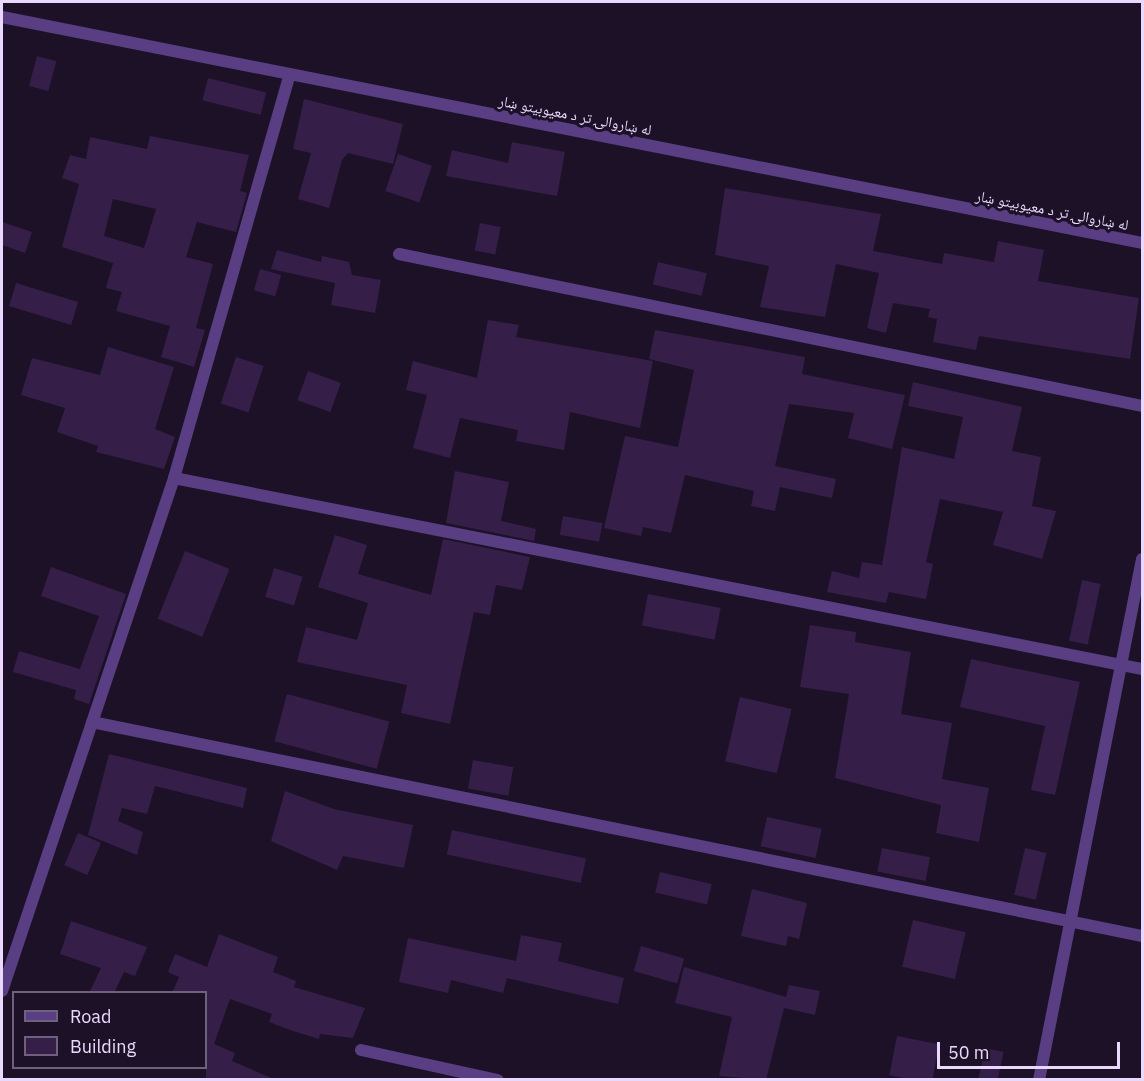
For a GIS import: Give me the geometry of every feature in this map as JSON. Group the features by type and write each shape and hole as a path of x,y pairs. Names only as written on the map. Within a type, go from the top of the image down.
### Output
{"street":[{"name":"له ښاروالۍ تر د معیوبیتو ښار","path":"2,17 1143,243"},
{"path":"2,990 174,478 290,75"},
{"path":"399,254 1143,406"},
{"path":"174,478 1143,669"},
{"path":"1039,1080 1143,559"},
{"path":"92,722 1143,936"},
{"path":"361,1050 498,1080"}],"building":[{"path":"37,56 56,61 48,91 29,86"},
{"path":"208,78 266,93 261,115 202,100"},
{"path":"304,99 403,124 393,164 348,153 342,160 329,208 298,199 311,153 293,149"},
{"path":"150,136 249,155 240,191 247,193 236,232 197,222 186,257 213,264 196,328 205,330 194,367 161,357 170,326 116,311 122,292 106,288 113,263 62,247 79,184 62,178 70,155 86,159 90,137 147,149","holes":["113,199 156,209 144,248 104,236"]},
{"path":"512,142 565,152 557,196 446,176 452,150 508,163"},
{"path":"398,154 432,166 419,203 385,191"},
{"path":"725,188 881,214 873,251 942,264 944,253 994,262 998,241 1044,250 1038,281 1139,298 1130,359 979,336 976,350 933,342 937,319 928,317 930,309 893,303 886,333 867,328 879,273 836,264 825,317 760,307 769,266 715,255"},
{"path":"2,222 32,232 25,253 2,245"},
{"path":"480,223 501,227 495,254 475,250"},
{"path":"277,250 321,262 322,256 349,262 352,275 381,280 375,313 331,305 335,283 271,269"},
{"path":"658,262 707,273 702,296 653,284"},
{"path":"260,269 281,275 275,296 254,290"},
{"path":"16,283 78,302 71,325 9,306"},
{"path":"488,320 519,325 516,337 653,361 640,428 570,412 564,450 516,441 518,430 460,418 450,458 413,448 427,395 406,390 413,361 477,378"},
{"path":"655,330 805,357 802,374 905,395 892,449 848,438 854,413 789,404 775,466 836,479 832,498 780,487 775,511 751,506 754,491 685,475 671,533 643,527 641,536 604,528 625,436 678,447 694,370 649,359"},
{"path":"108,347 174,367 155,429 175,437 164,469 96,452 98,446 57,432 65,408 21,395 32,358 100,375"},
{"path":"236,357 264,366 248,413 221,404"},
{"path":"308,371 341,383 330,412 297,400"},
{"path":"913,382 1022,407 1012,451 1041,457 1032,506 1056,511 1042,559 993,545 1003,512 940,499 926,562 933,564 926,599 889,592 886,603 827,592 832,571 859,578 862,562 882,565 902,447 954,459 963,417 908,406"},
{"path":"455,471 509,482 501,521 536,529 534,541 446,523"},
{"path":"563,516 602,523 599,542 560,535"},
{"path":"335,535 367,545 358,574 431,595 443,539 530,557 522,590 496,585 490,615 474,612 450,724 401,713 407,685 297,662 306,627 357,640 368,603 318,587"},
{"path":"185,551 230,569 202,637 158,619"},
{"path":"51,567 126,594 89,704 74,699 76,690 13,672 19,651 80,669 99,616 41,596"},
{"path":"274,568 303,577 294,605 265,597"},
{"path":"1082,580 1101,584 1088,645 1069,641"},
{"path":"648,594 721,608 715,640 642,625"},
{"path":"810,625 856,632 855,642 911,652 901,714 952,723 942,779 989,788 979,842 936,833 941,805 835,778 849,694 800,687"},
{"path":"971,659 1080,682 1055,795 1031,790 1045,726 960,707"},
{"path":"287,694 389,721 377,769 274,741"},
{"path":"740,697 792,709 777,773 725,761"},
{"path":"109,754 247,788 243,808 155,786 147,814 122,808 118,821 143,832 137,855 88,835"},
{"path":"473,760 513,767 508,796 468,789"},
{"path":"285,791 334,809 413,825 404,868 343,856 337,870 271,841"},
{"path":"767,817 822,829 816,858 761,846"},
{"path":"452,830 586,858 581,883 447,854"},
{"path":"78,833 101,843 87,875 64,865"},
{"path":"882,848 930,857 926,881 877,872"},
{"path":"1025,848 1046,853 1036,900 1014,895"},
{"path":"660,872 712,884 707,904 655,892"},
{"path":"752,889 807,903 799,939 788,936 786,946 741,936"},
{"path":"913,920 966,932 955,979 902,967"},
{"path":"71,921 147,947 135,976 124,972 115,991 90,991 101,968 60,954"},
{"path":"219,934 278,957 273,972 296,981 294,987 365,1008 353,1038 320,1034 319,1039 269,1022 272,1014 230,999 214,1044 235,1053 232,1061 276,1080 206,1080 207,991 173,991 179,977 168,972 175,954 207,967"},
{"path":"521,935 562,943 558,961 624,978 618,1004 507,978 503,993 451,980 448,993 399,982 408,938 516,961"},
{"path":"641,946 684,958 677,983 634,971"},
{"path":"684,967 786,997 789,985 820,991 815,1015 784,1008 766,1080 719,1076 732,1017 675,1003"},
{"path":"897,1036 939,1044 932,1080 914,1080 889,1075"},
{"path":"985,1048 1004,1052 998,1080 978,1080"}]}
